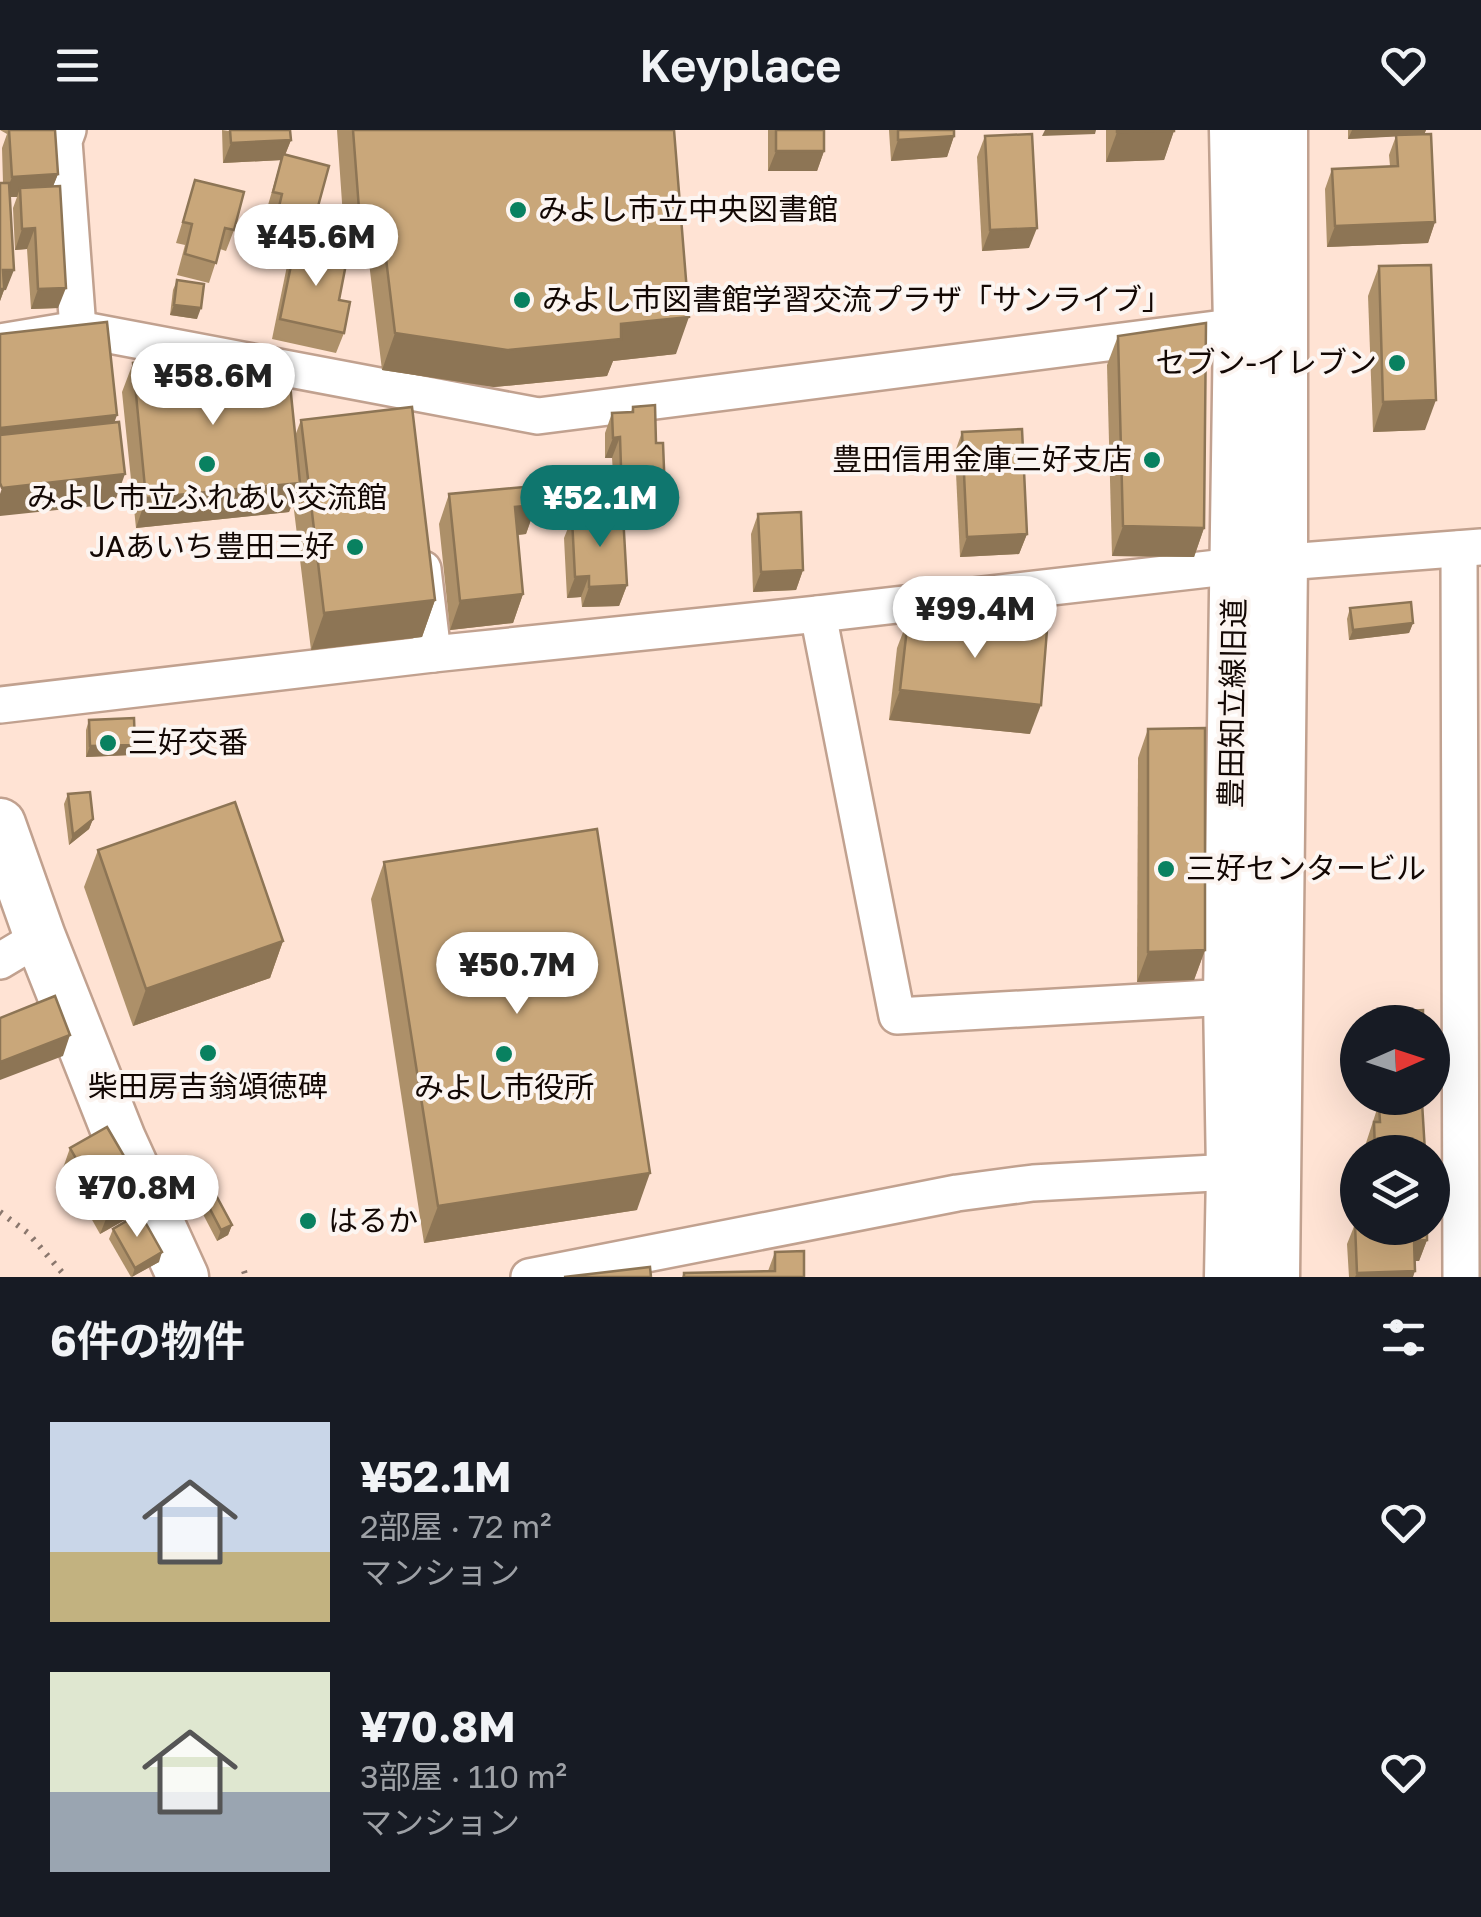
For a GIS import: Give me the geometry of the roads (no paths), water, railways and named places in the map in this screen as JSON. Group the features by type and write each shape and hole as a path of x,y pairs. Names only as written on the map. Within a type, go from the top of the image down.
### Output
{"street":[{"path":"68,130 64,140 78,330"},
{"name":"豊田知立線旧道","path":"1235,130 1239,326 1258,564 1274,1277"},
{"name":"豊田知立線旧道","path":"1230,1277 1229,997 1282,130"},
{"path":"0,342 78,330 538,416 1239,326"},
{"path":"402,389 407,427"},
{"path":"420,540 433,654"},
{"path":"0,705 1258,564 1470,548 1461,1277"},
{"path":"818,614 897,1016 1229,997"},
{"path":"0,824 20,949 120,1139 184,1277"},
{"path":"529,1277 957,1193 1033,1183 1232,1172"}],"place":[{"name":"みよし市立中央図書館","path":"518,210"},
{"name":"みよし市図書館学習交流プラザ「サンライブ」","path":"522,300"},
{"name":"セブン-イレブン","path":"1397,363"},
{"name":"豊田信用金庫三好支店","path":"1152,460"},
{"name":"みよし市立ふれあい交流館","path":"207,464"},
{"name":"JAあいち豊田三好","path":"355,547"},
{"name":"三好交番","path":"108,743"},
{"name":"三好センタービル","path":"1166,869"},
{"name":"柴田房吉翁頌徳碑","path":"208,1053"},
{"name":"みよし市役所","path":"504,1054"},
{"name":"はるか","path":"308,1221"}]}
